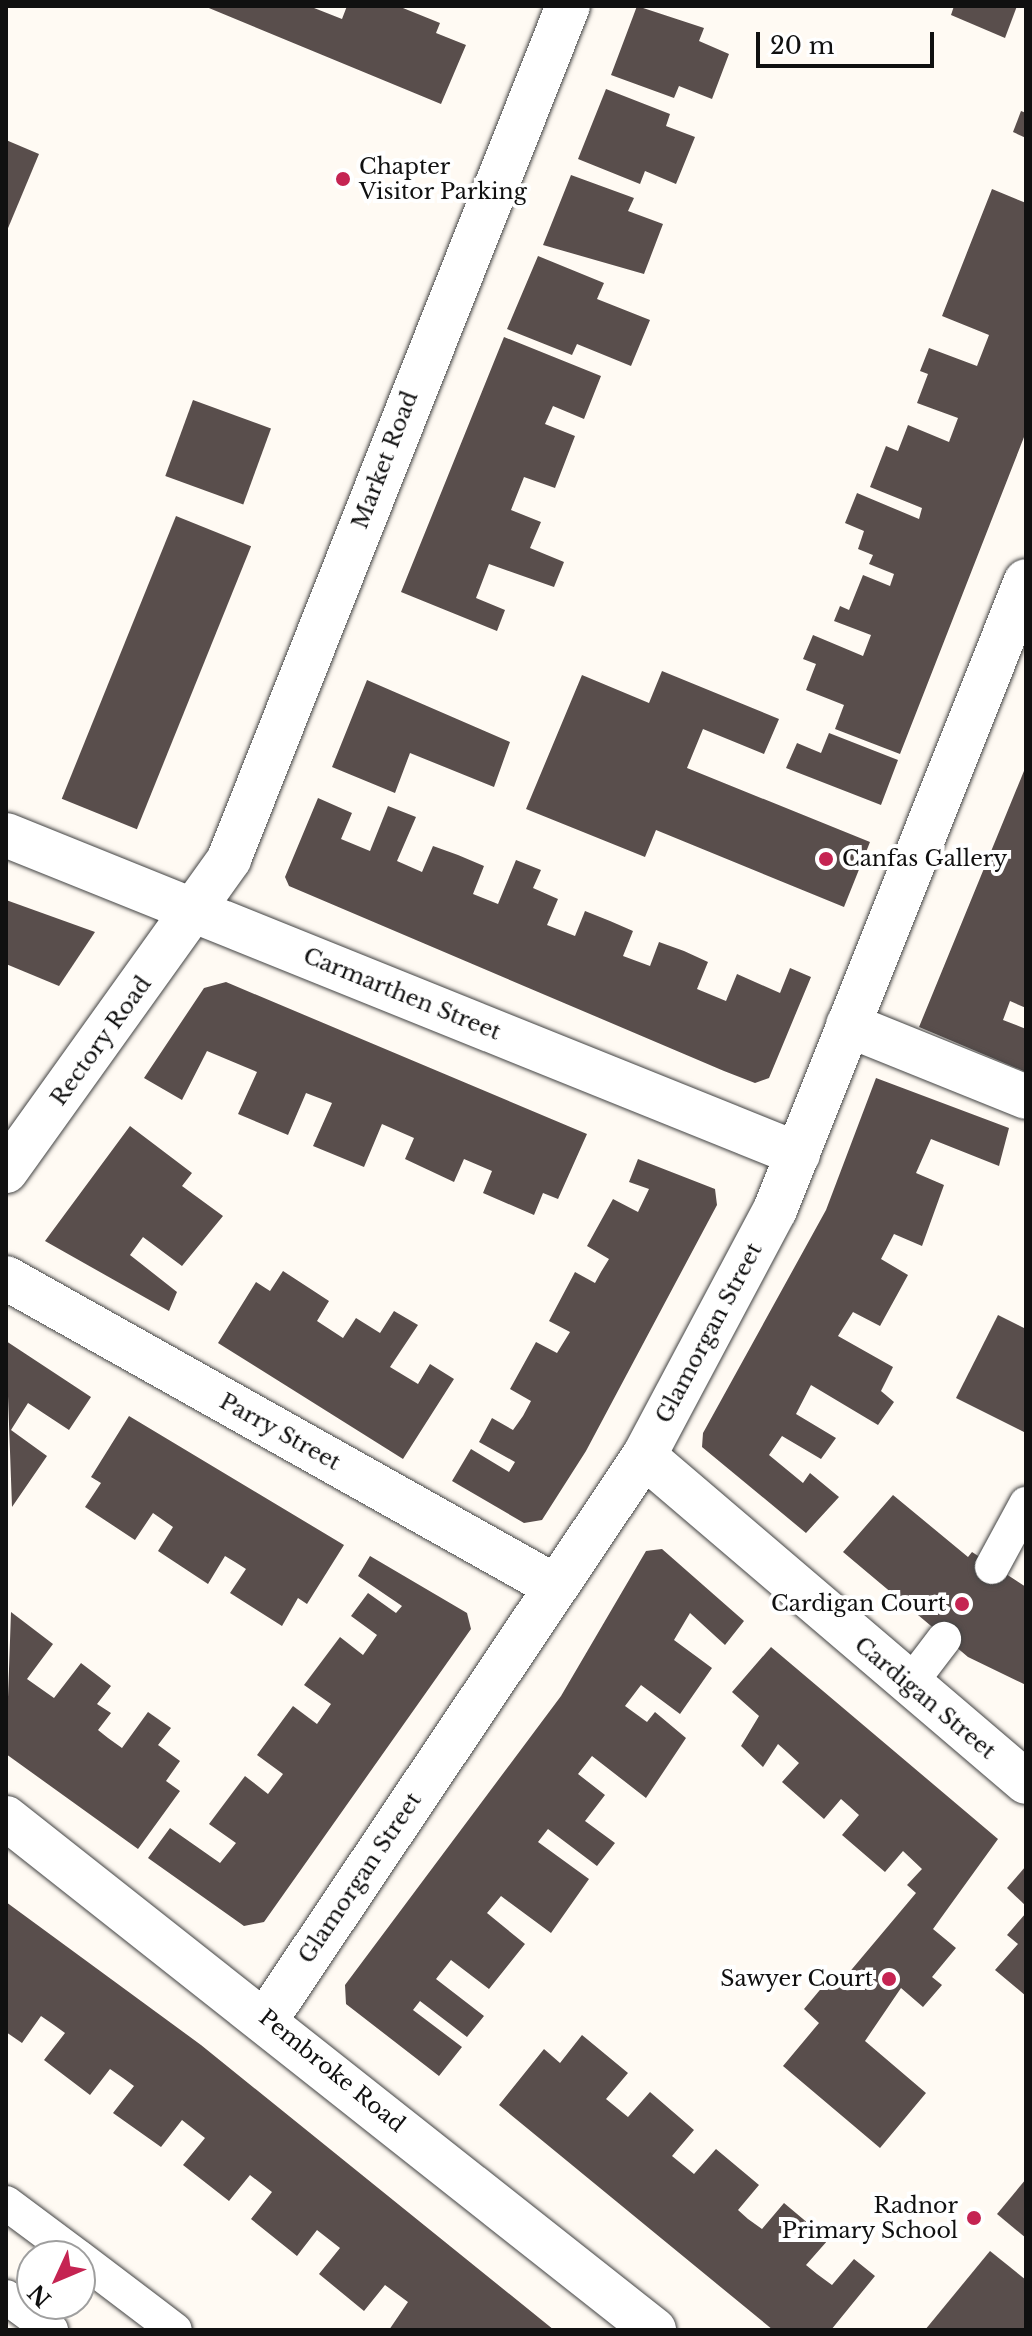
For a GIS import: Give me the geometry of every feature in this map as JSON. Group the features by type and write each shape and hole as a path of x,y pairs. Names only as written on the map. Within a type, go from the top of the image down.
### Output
{"street":[{"name":"Market Road","path":"196,911 229,859 568,6"},
{"name":"Glamorgan Street","path":"267,2018 553,1585 644,1456 798,1154 1026,581"},
{"name":"Carmarthen Street","path":"6,835 798,1154"},
{"name":"Rectory Road","path":"6,1171 196,911"},
{"path":"848,1025 1026,1097"},
{"name":"Parry Street","path":"6,1278 553,1585"},
{"name":"Cardigan Street","path":"644,1456 1026,1782"},
{"name":"Pembroke Road","path":"6,1818 267,2018 654,2330"}],"lane":[{"path":"992,1567 1026,1504"},
{"path":"909,1685 944,1639"},
{"path":"6,2203 55,2240"},
{"path":"96,2271 175,2330"},
{"path":"6,2297 51,2330"}],"building":[{"path":"204,6 309,6 342,19 347,6 398,6 440,23 436,33 466,45 441,104"},
{"path":"637,6 704,28 699,41 729,54 712,99 679,86 674,98 611,75"},
{"path":"954,6 1017,6 1005,38 951,15"},
{"path":"606,89 670,114 666,126 695,137 676,184 645,171 640,184 578,159"},
{"path":"1021,111 1026,113 1026,138 1013,132"},
{"path":"6,140 39,154 6,233"},
{"path":"571,175 634,198 628,211 663,224 644,274 543,245"},
{"path":"992,189 1026,203 1026,432 900,754 835,729 844,705 806,690 816,664 803,659 813,635 863,656 871,635 834,621 840,606 849,610 863,575 890,586 894,574 869,564 873,555 858,549 864,531 845,523 857,493 919,519 922,508 870,487 886,446 898,451 908,425 949,442 958,418 917,403 928,374 920,371 929,348 977,366 989,335 942,316"},
{"path":"538,256 604,283 597,299 650,320 631,366 577,344 572,355 507,329"},
{"path":"504,337 601,376 584,419 553,406 545,424 575,436 555,488 524,477 511,510 541,522 530,548 564,562 554,587 489,564 476,598 505,610 497,631 401,592"},
{"path":"193,400 271,428 243,505 165,476"},
{"path":"176,516 251,546 137,829 62,799"},
{"path":"662,671 779,719 764,754 703,729 687,768 870,842 844,907 656,830 645,857 526,809 582,675 649,703"},
{"path":"367,680 510,742 494,787 410,753 395,793 332,767"},
{"path":"829,733 898,760 881,805 786,768 797,743 821,753"},
{"path":"1026,766 1026,1008 1010,1001 1003,1020 1026,1029 1026,1072 919,1027"},
{"path":"318,798 352,813 341,839 370,851 388,806 416,817 397,861 422,872 433,846 484,866 473,894 498,904 516,860 541,870 533,888 558,899 547,925 575,936 585,911 633,931 623,956 650,966 659,942 684,951 708,962 697,989 726,1001 737,974 780,993 790,968 811,977 769,1078 755,1083 724,1071 289,886 285,877"},
{"path":"6,900 95,932 59,986 6,964"},
{"path":"226,982 587,1134 558,1199 543,1193 534,1215 483,1193 492,1171 464,1159 454,1182 405,1159 414,1138 382,1124 364,1167 313,1146 332,1103 306,1093 288,1135 238,1114 257,1072 207,1051 182,1100 144,1078 204,988"},
{"path":"876,1078 1009,1128 999,1166 931,1139 916,1173 944,1185 922,1246 894,1234 881,1259 908,1275 880,1326 853,1312 838,1336 893,1367 881,1391 894,1402 878,1425 811,1385 796,1414 836,1438 821,1459 782,1436 769,1455 803,1483 810,1473 839,1497 806,1533 702,1447 703,1433 826,1210"},
{"path":"130,1126 192,1173 182,1186 223,1216 182,1266 143,1237 130,1255 177,1292 169,1311 45,1241"},
{"path":"638,1159 715,1189 717,1205 586,1451 542,1520 524,1523 452,1481 471,1449 509,1472 515,1462 479,1442 492,1418 513,1430 523,1416 531,1401 510,1389 536,1342 557,1353 570,1332 549,1321 575,1272 595,1283 609,1259 587,1246 613,1199 638,1212 649,1189 629,1182"},
{"path":"283,1271 329,1301 317,1321 343,1338 356,1318 380,1333 394,1311 418,1325 390,1367 418,1384 430,1364 454,1379 403,1459 218,1343 256,1282 270,1291"},
{"path":"998,1315 1026,1329 1026,1433 956,1398"},
{"path":"6,1341 91,1397 69,1430 28,1403 11,1430 47,1456 12,1507"},
{"path":"129,1416 344,1545 307,1604 298,1598 282,1626 230,1593 246,1569 235,1562 225,1556 208,1584 158,1551 173,1527 153,1513 135,1540 85,1507 101,1483 91,1477"},
{"name":"Cardigan Court","path":"893,1495 968,1557 972,1552 1026,1587 1026,1685 968,1657 843,1552"},
{"path":"662,1549 744,1621 725,1645 690,1613 674,1640 712,1668 680,1714 641,1685 625,1706 647,1722 655,1712 686,1738 646,1798 592,1756 578,1774 605,1795 585,1821 615,1843 597,1866 548,1829 538,1842 589,1879 551,1933 501,1896 487,1913 525,1944 489,1989 451,1960 436,1979 484,2016 467,2037 420,2001 413,2010 462,2047 439,2076 346,2004 345,1985 561,1696 646,1551"},
{"path":"370,1556 467,1613 471,1629 264,1922 244,1926 148,1858 170,1828 220,1863 236,1843 209,1824 245,1776 268,1794 283,1774 257,1755 293,1706 317,1724 331,1704 304,1685 340,1637 363,1655 377,1635 351,1616 368,1593 396,1613 402,1606 358,1576"},
{"path":"11,1612 53,1644 27,1679 54,1698 81,1663 111,1686 97,1704 111,1713 98,1730 108,1738 122,1748 148,1712 171,1728 158,1745 180,1761 166,1781 180,1791 138,1849 6,1754"},
{"path":"771,1647 998,1839 933,1929 956,1948 932,1977 942,1985 923,2007 901,1988 865,2041 926,2093 880,2148 783,2066 819,2023 804,2009 834,1973 842,1981 916,1893 907,1885 922,1869 903,1851 885,1872 842,1835 859,1815 841,1799 824,1819 782,1782 799,1763 778,1744 763,1767 741,1746 759,1716 732,1692"},
{"path":"1026,1866 1026,1906 1007,1888"},
{"path":"6,1902 201,2045 554,2330 389,2330 408,2302 385,2285 364,2311 319,2274 340,2248 317,2230 297,2256 251,2219 272,2192 250,2175 229,2201 183,2165 205,2138 182,2120 161,2147 113,2113 134,2086 110,2069 90,2095 44,2060 65,2033 41,2016 22,2043 6,2032"},
{"path":"1026,1913 1026,1996 995,1970 1018,1944 1007,1935"},
{"path":"582,2035 628,2073 606,2099 628,2117 650,2092 694,2130 672,2156 694,2174 716,2149 759,2185 738,2210 748,2219 762,2229 784,2203 828,2240 806,2265 817,2274 832,2285 854,2259 875,2276 831,2330 773,2330 499,2105 544,2049 560,2063"},
{"path":"1026,2179 1026,2238 997,2214"},
{"path":"990,2251 1026,2280 1026,2330 925,2330"}],"place":[{"name":"Chapter Visitor Parking","path":"343,179"},
{"name":"Canfas Gallery","path":"826,859"},
{"name":"Cardigan Court","path":"962,1604"},
{"name":"Sawyer Court","path":"889,1979"},
{"name":"Radnor Primary School","path":"974,2218"}]}
